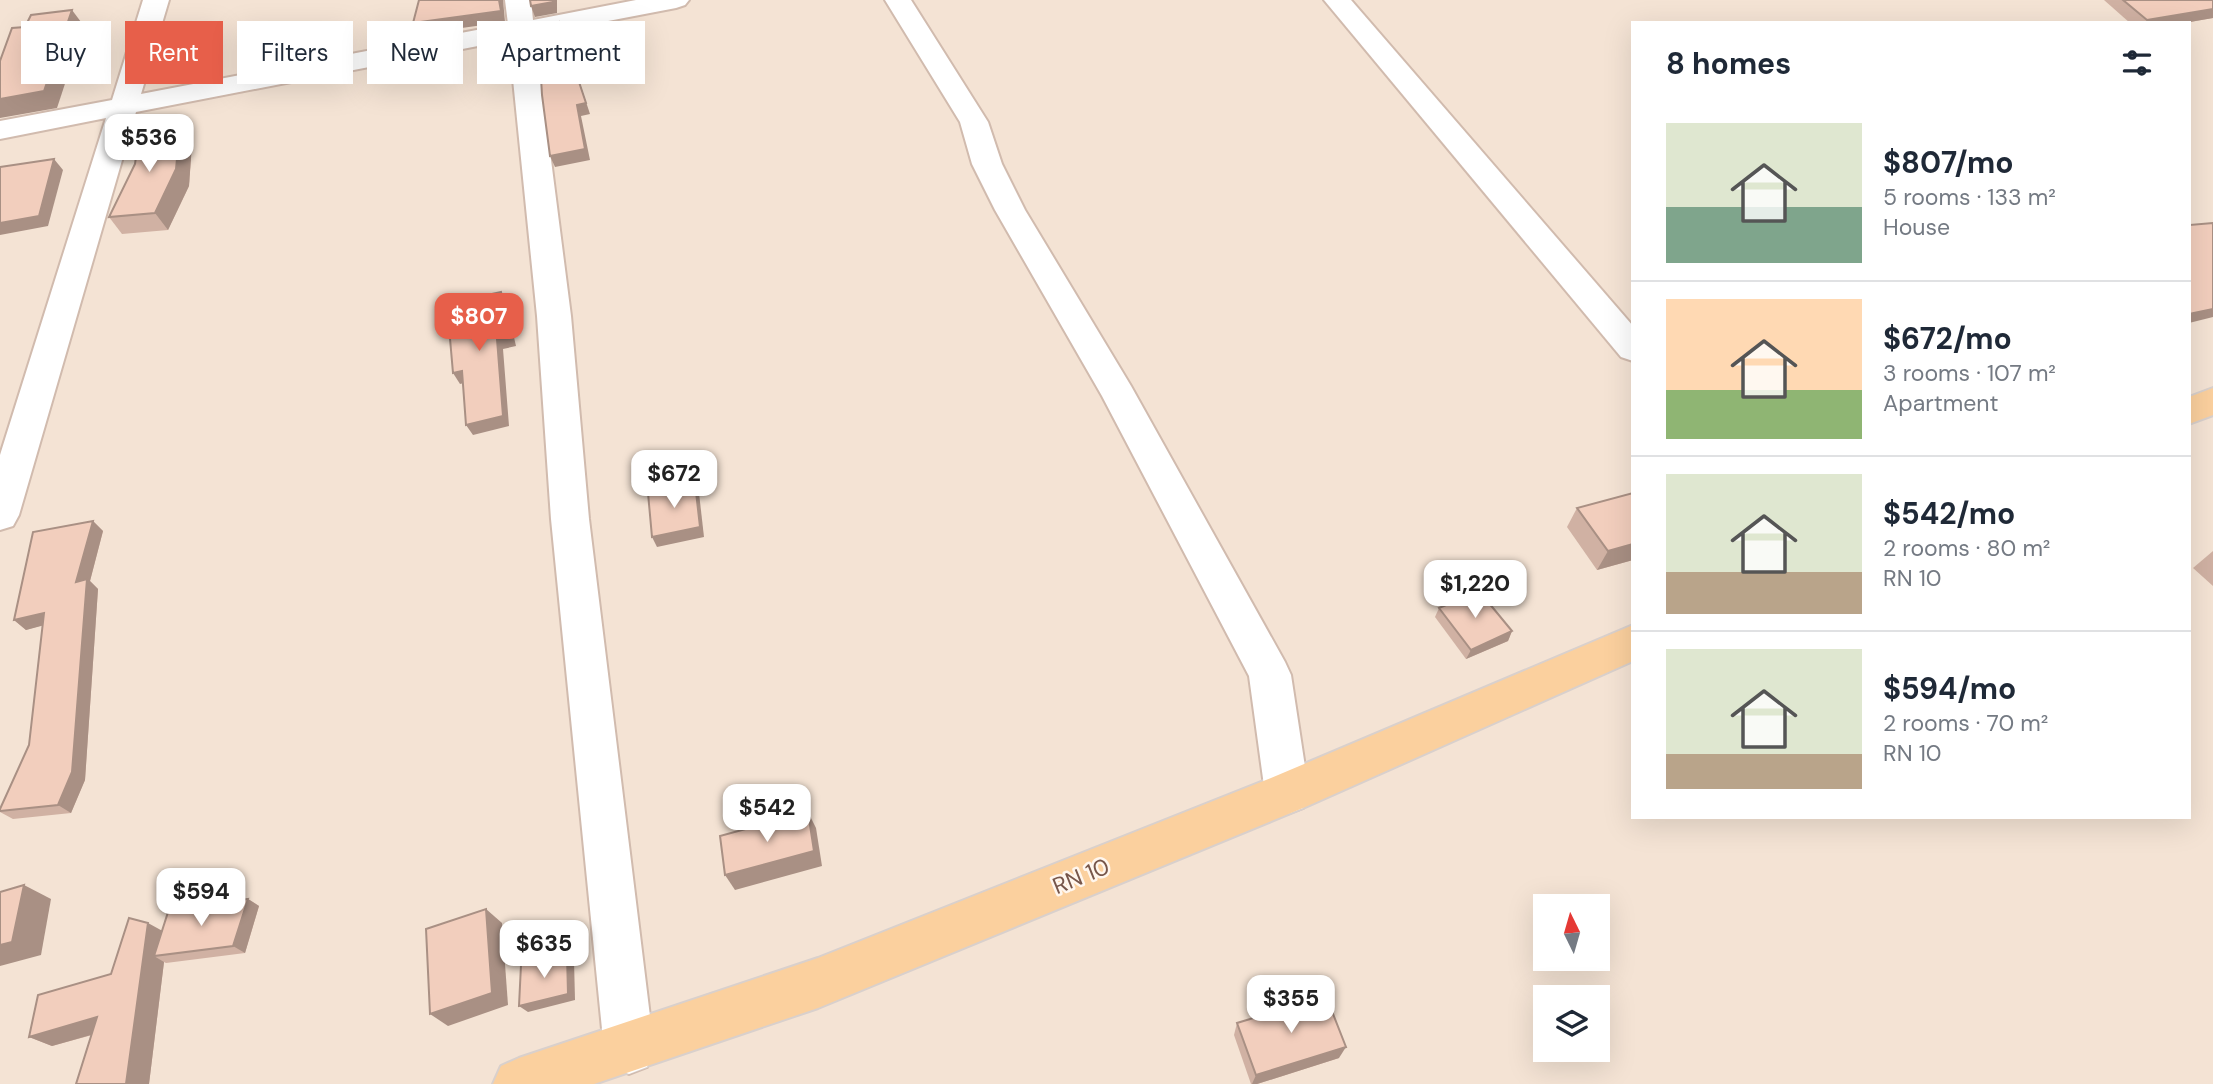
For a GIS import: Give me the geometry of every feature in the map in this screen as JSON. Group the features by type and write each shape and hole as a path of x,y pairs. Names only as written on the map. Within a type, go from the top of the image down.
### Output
{"main road":[{"path":"2191,410 2213,401"},
{"name":"RN 10","path":"519,1084 818,983 1287,793 1631,643"}],"street":[{"path":"0,515 156,0"},
{"path":"0,130 124,105 521,14 676,0"},
{"path":"898,0 974,122 987,164 1010,210 1119,395 1270,675 1287,793"},
{"path":"1337,0 1631,347"},
{"path":"521,14 554,316 572,533 629,1049"}],"shaded area":[{"path":"0,0 2213,0 2213,1084 0,1084"}],"building":[{"path":"419,0 499,0 501,11 428,21 414,21"},
{"path":"530,0 553,0 553,2 531,6"},
{"path":"2123,0 2213,0 2213,9 2147,20"},
{"path":"72,10 68,21 28,21 31,15"},
{"path":"21,27 21,84 46,84 44,91 0,99 0,61 12,28"},
{"path":"541,84 580,84 586,103 577,105 585,149 550,156"},
{"path":"180,127 176,169 155,213 109,217 135,164 139,136"},
{"path":"54,159 39,216 0,223 0,167"},
{"path":"2213,223 2213,309 2191,314 2191,225"},
{"path":"501,292 510,335 497,339 503,416 466,425 462,371 453,373 447,304"},
{"path":"695,483 700,527 652,537 648,493"},
{"path":"1631,494 1631,545 1608,551 1577,508"},
{"path":"93,521 76,582 87,579 72,772 58,805 0,811 29,745 44,613 14,620 33,532"},
{"path":"1479,591 1512,631 1471,650 1439,608"},
{"path":"808,812 814,851 725,875 720,836"},
{"path":"24,885 12,942 0,945 0,892"},
{"path":"248,899 233,946 154,956 169,909"},
{"path":"486,909 492,993 430,1014 426,929"},
{"path":"129,918 148,923 126,1084 76,1084 97,1017 29,1037 38,995 111,974"},
{"path":"567,954 568,994 519,1006 521,965"},
{"path":"1326,996 1346,1047 1256,1075 1237,1023"}]}
